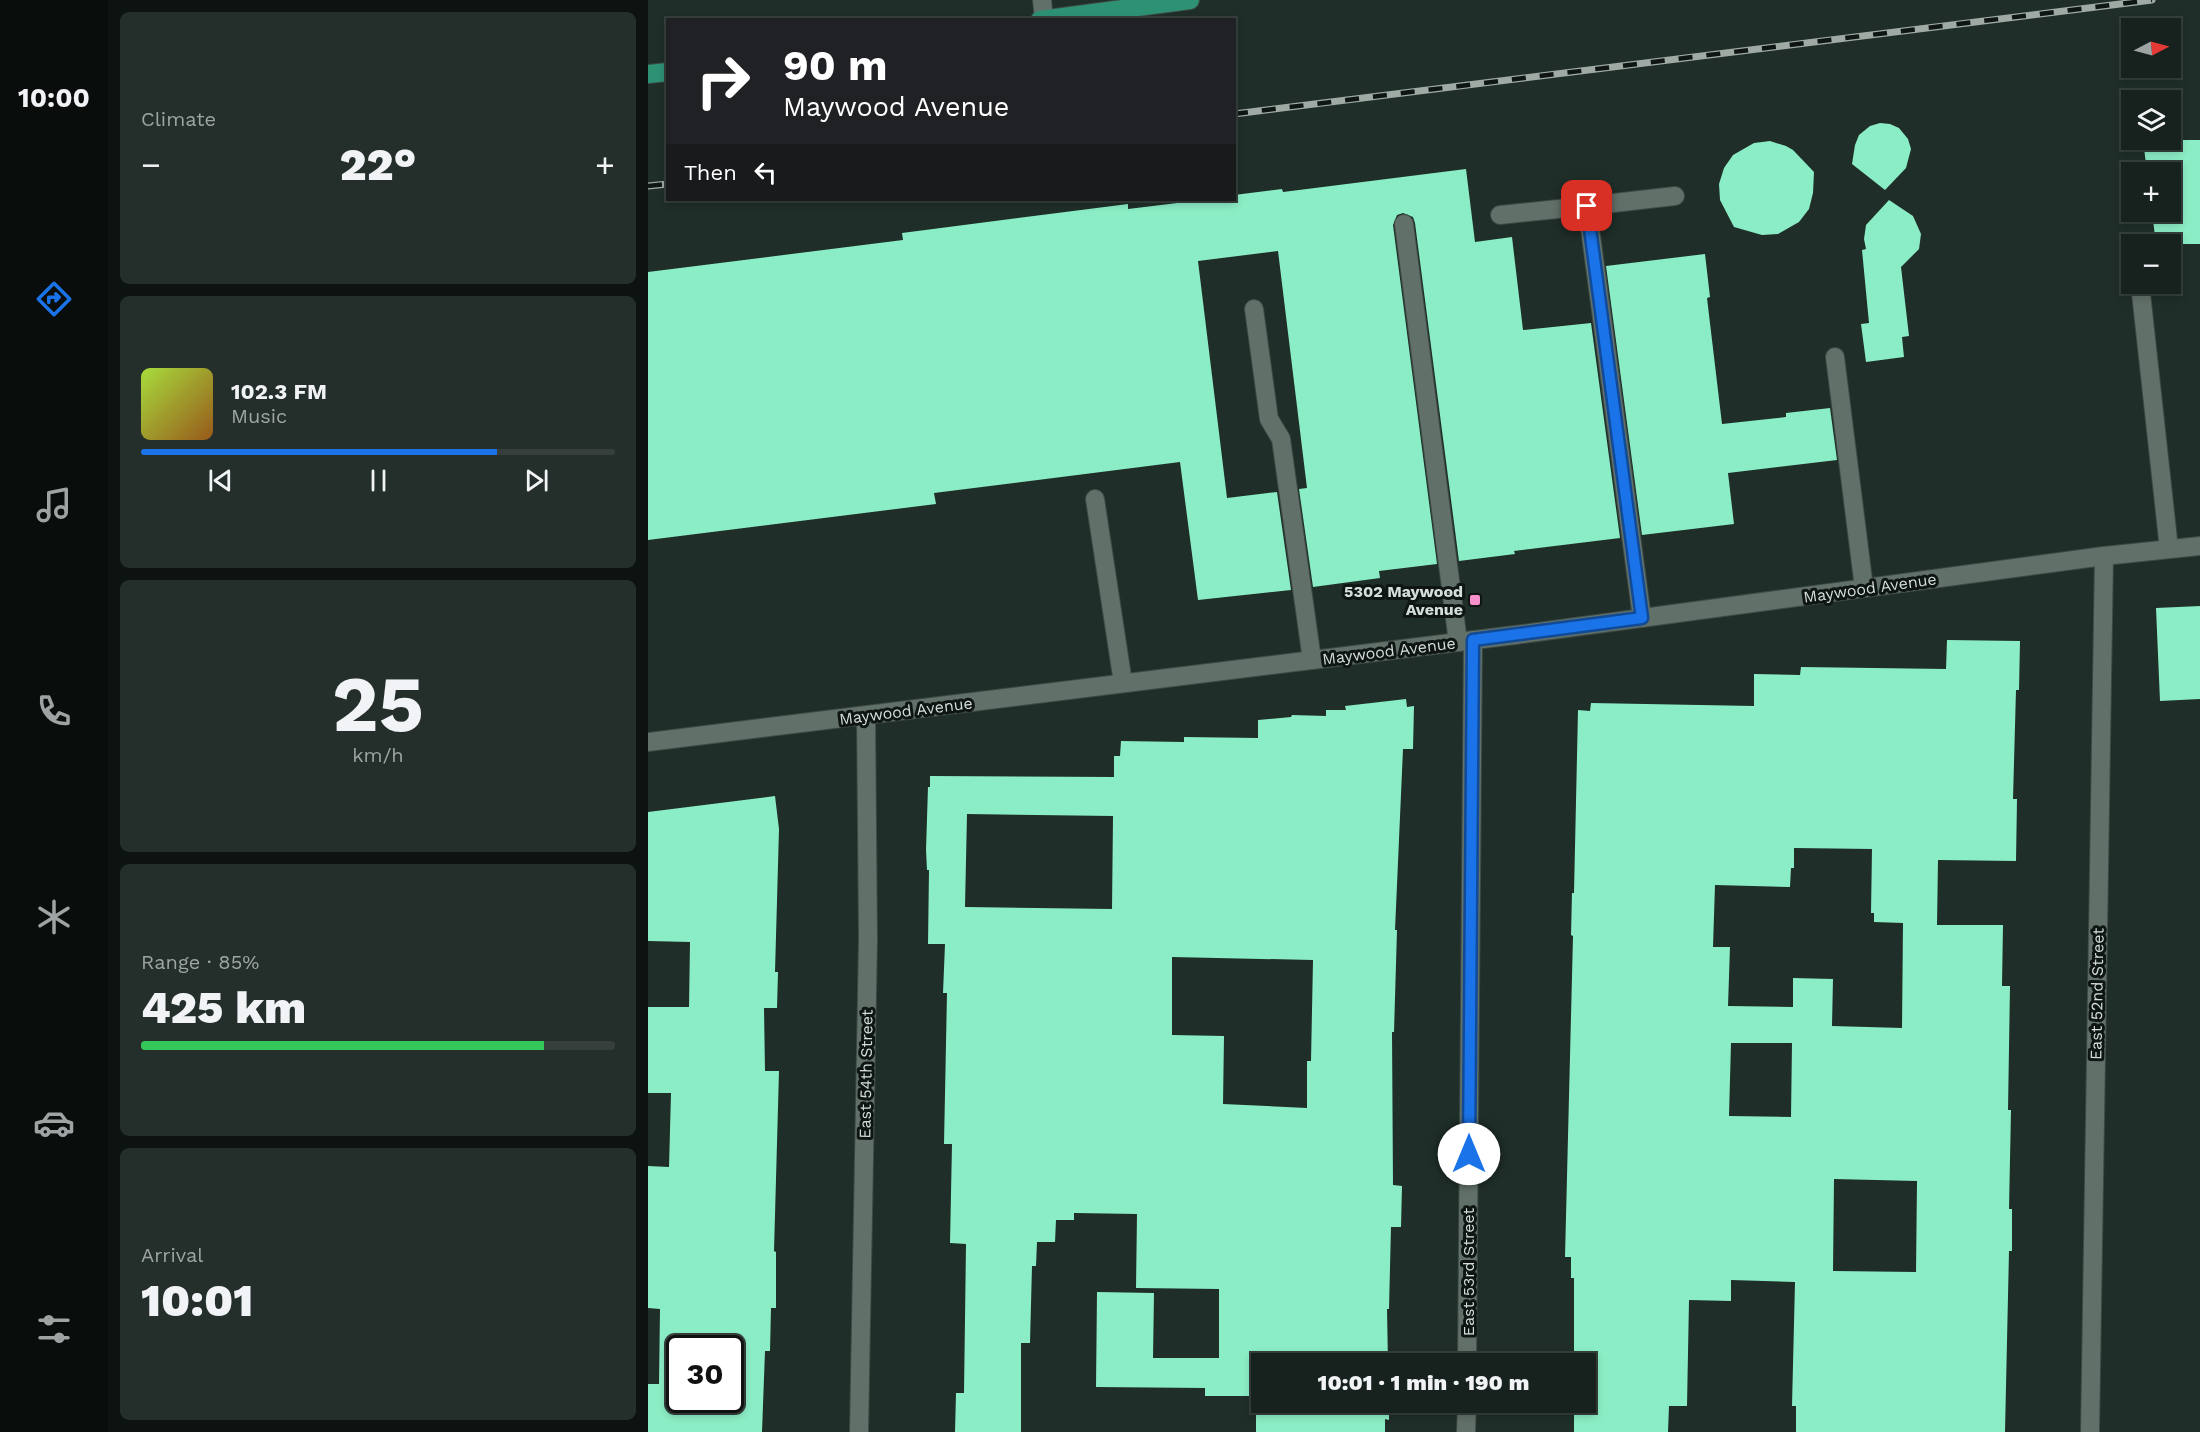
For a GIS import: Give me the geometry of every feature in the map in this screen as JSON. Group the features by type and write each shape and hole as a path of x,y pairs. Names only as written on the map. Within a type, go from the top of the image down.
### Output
{"main road":[{"path":"1052,18 1190,0"},
{"path":"648,74 666,72"}],"street":[{"path":"1042,0 1044,18"},
{"path":"1500,215 1675,196"},
{"path":"1587,206 1642,618"},
{"name":"East 53rd Street","path":"1404,224 1465,641 1467,1353"},
{"path":"2141,294 2169,549"},
{"path":"1254,309 1269,419 1281,439 1312,660"},
{"path":"1835,357 1864,588"},
{"path":"1095,499 1123,683"},
{"name":"Maywood Avenue","path":"648,742 1465,641 2104,556 2200,546"},
{"name":"East 52nd Street","path":"2090,1432 2104,556"},
{"name":"East 54th Street","path":"859,1432 868,939 866,716"},
{"path":"1466,1432 1467,1413"}],"building":[{"path":"1880,123 1899,128 1908,139 1911,149 1906,168 1885,190 1852,164 1859,135 1870,126"},
{"path":"2181,140 2200,140 2200,244 2181,244 2181,234 2155,234 2153,222 2181,222 2181,162 2146,162 2144,150 2181,150"},
{"path":"1770,141 1793,150 1814,172 1813,193 1809,209 1799,222 1778,234 1762,235 1734,227 1720,200 1719,184 1724,168 1733,155 1754,143"},
{"path":"1466,169 1475,242 1512,237 1523,330 1591,323 1620,538 1514,551 1515,554 1459,561 1415,223 1413,217 1403,213 1397,215 1393,225 1437,564 1379,571 1380,578 1313,587 1299,489 1307,488 1278,251 1198,261 1227,498 1277,492 1291,590 1198,600 1180,462 934,493 936,504 648,540 648,272 903,240 902,233 1128,204 1128,209 1194,201 1236,201 1236,195 1282,189 1283,192"},
{"path":"1889,200 1913,216 1921,234 1919,249 1901,267 1909,336 1902,337 1904,357 1866,362 1861,324 1869,323 1862,250 1866,249 1864,239 1866,225"},
{"path":"1705,254 1710,297 1707,298 1722,424 1786,417 1786,413 1830,408 1837,460 1728,473 1734,524 1642,535 1606,266"},
{"path":"2200,606 2200,699 2160,701 2156,608"},
{"path":"1947,640 2020,641 2019,690 2016,690 2013,799 2017,799 2016,861 1938,860 1937,925 2003,925 2002,986 2010,986 2008,1110 2011,1110 2009,1209 2012,1209 2005,1432 1796,1432 1796,1406 1792,1406 1795,1282 1731,1280 1731,1301 1689,1300 1687,1406 1669,1406 1668,1432 1574,1432 1574,1413 1596,1413 1596,1353 1574,1353 1574,1278 1571,1278 1571,1257 1565,1257 1578,710 1590,711 1591,703 1754,706 1754,674 1800,675 1801,667 1946,669","holes":["1794,848 1872,849 1871,913 1874,913 1874,922 1903,923 1902,1028 1832,1026 1833,979 1793,978 1793,1007 1728,1006 1730,947 1713,947 1715,885 1790,887 1791,868 1794,868","1731,1043 1792,1043 1791,1117 1729,1116","1834,1179 1917,1181 1916,1272 1833,1271"]},
{"path":"1406,699 1407,707 1414,706 1413,749 1403,749 1395,930 1397,930 1394,1032 1392,1032 1393,1185 1402,1186 1401,1227 1391,1227 1389,1309 1387,1309 1388,1353 1251,1353 1251,1396 1205,1396 1205,1388 1096,1387 1097,1292 1154,1293 1153,1358 1219,1358 1219,1289 1136,1288 1137,1214 1074,1213 1074,1220 1056,1220 1055,1242 1037,1242 1036,1266 1032,1266 1030,1343 1021,1343 1021,1432 955,1432 956,1393 964,1393 966,1244 950,1243 952,1144 944,1144 947,993 943,993 945,944 928,944 929,870 927,870 926,850 930,776 1114,777 1114,756 1120,756 1121,741 1184,742 1184,737 1258,738 1258,720 1291,717 1292,715 1326,716 1326,710 1346,710 1345,706","holes":["967,814 1113,816 1112,909 965,907","1172,957 1313,960 1311,1061 1307,1061 1307,1108 1223,1104 1224,1036 1172,1035"]},
{"path":"775,796 779,829 775,972 778,972 777,1008 764,1008 765,1071 779,1071 774,1251 776,1252 776,1308 771,1308 770,1351 765,1351 762,1432 648,1432 648,1384 659,1384 660,1309 648,1308 648,1166 669,1167 671,1093 648,1093 648,1007 689,1007 690,942 648,941 648,812"},
{"path":"1256,1413 1389,1413 1389,1420 1385,1419 1385,1432 1256,1432"}],"railway":[{"path":"1236,114 2152,0"},
{"path":"648,186 666,184"}],"place":[{"name":"5302 Maywood Avenue","path":"1475,600"}],"route":[{"path":"1469,1154 1473,640 1642,618 1587,206"}]}
